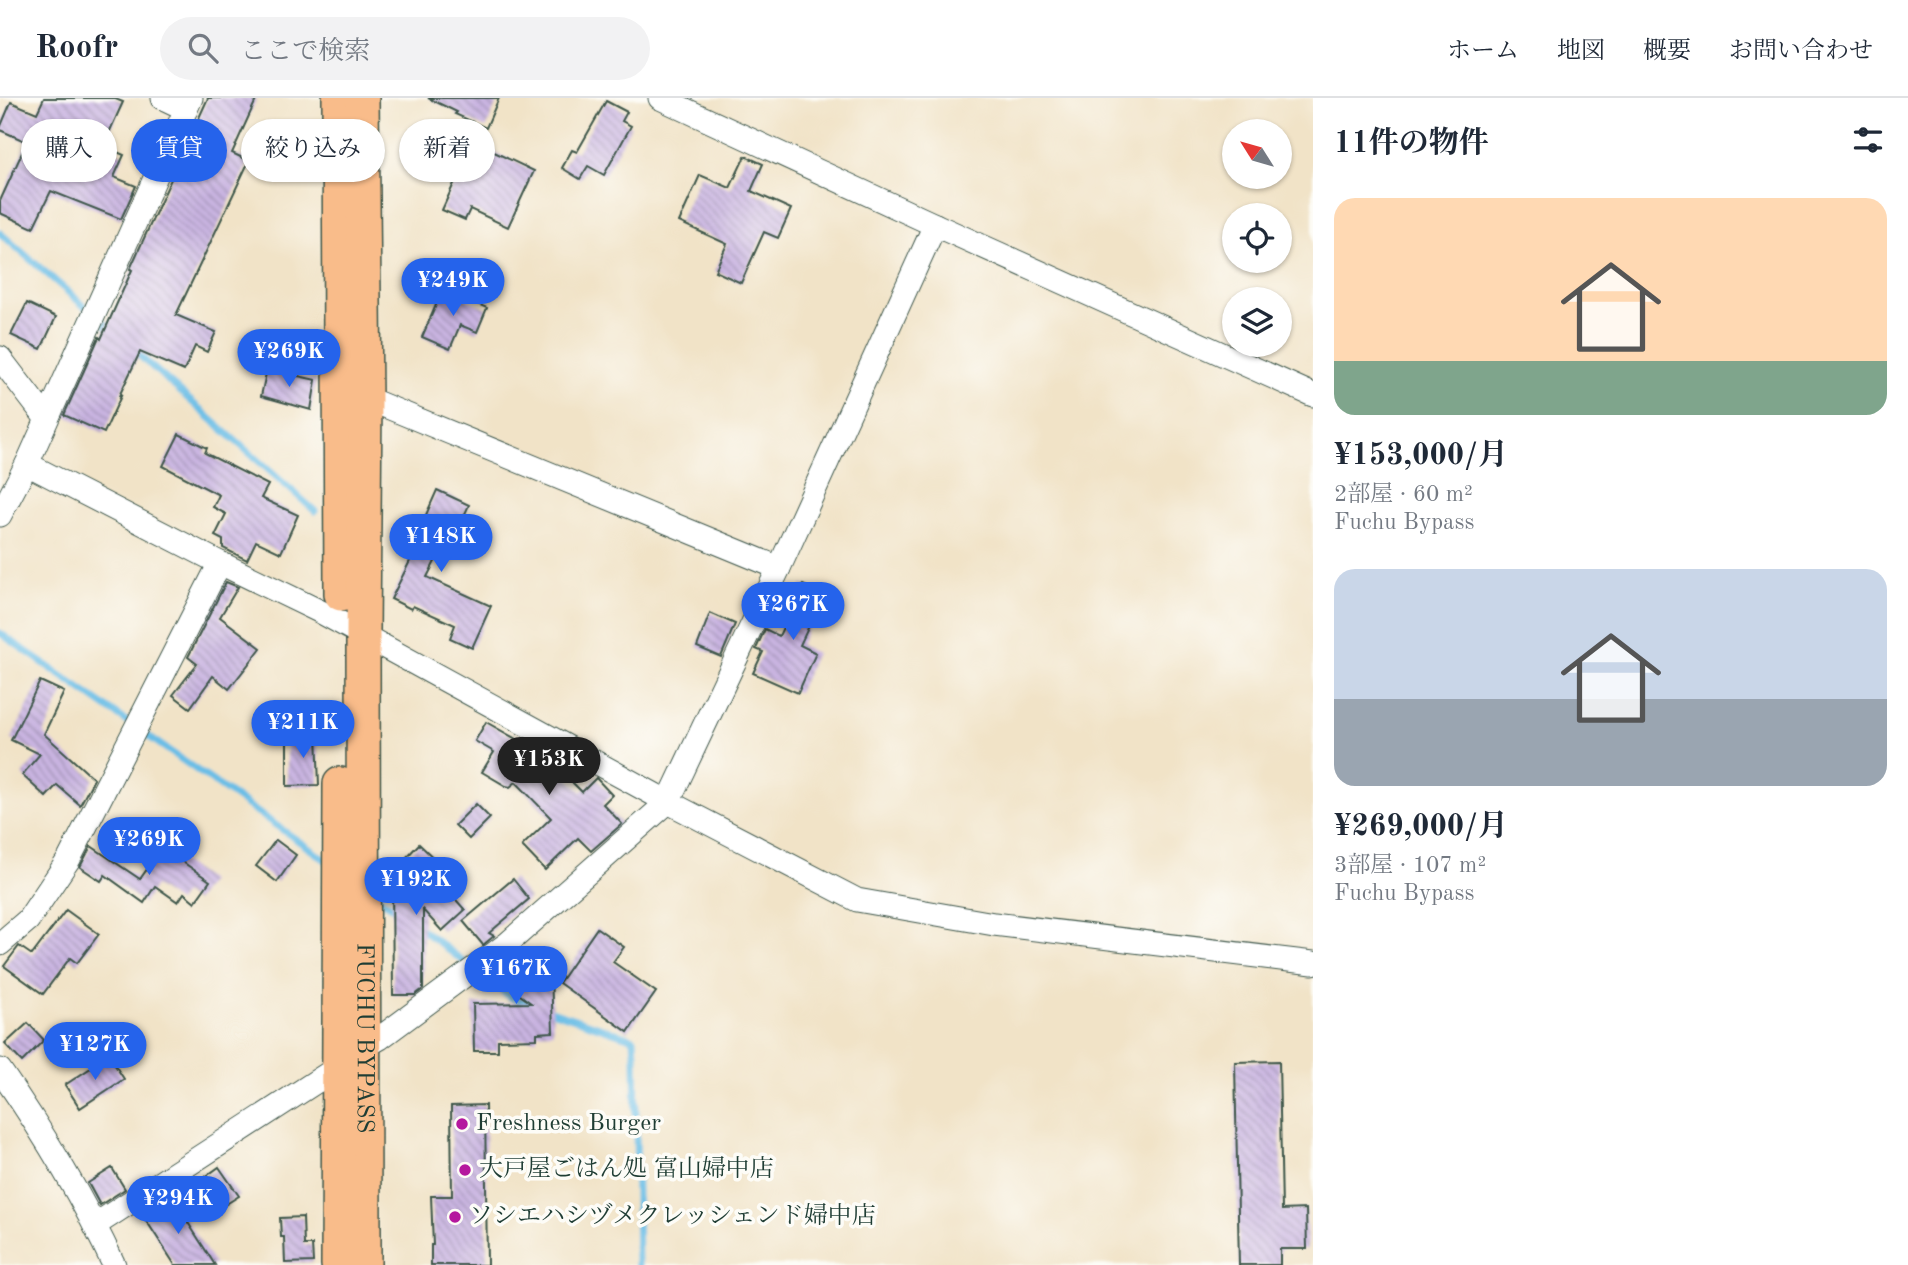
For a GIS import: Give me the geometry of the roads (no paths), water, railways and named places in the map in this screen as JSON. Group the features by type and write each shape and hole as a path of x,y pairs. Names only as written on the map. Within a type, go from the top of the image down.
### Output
{"highway":[{"name":"FUCHU BYPASS","path":"339,98 352,629 352,1056 364,1265"},
{"name":"FUCHU BYPASS","path":"352,629 365,400 362,98"},
{"name":"FUCHU BYPASS","path":"338,1265 352,1056"}],"street":[{"path":"0,515 26,464 189,103 163,98"},
{"path":"660,98 1313,395"},
{"path":"95,1225 380,1038 507,944 668,802 779,568 935,225"},
{"path":"0,358 46,418"},
{"path":"365,400 779,568"},
{"path":"26,464 319,611 668,802 857,900 994,924 1313,963"},
{"path":"0,944 28,920 69,859 220,563"},
{"path":"0,1070 35,1121 95,1225 114,1265"}],"waterway":[{"path":"0,233 113,331"},
{"path":"132,349 315,511"},
{"path":"0,633 330,863"},
{"path":"373,894 398,911"},
{"path":"416,925 510,997 634,1039 638,1265"}],"place":[{"name":"Freshness Burger","path":"462,1124"},
{"name":"大戸屋ごはん処 富山婦中店","path":"465,1170"},
{"name":"ソシエハシヅメクレッシェンド婦中店","path":"455,1217"}]}
